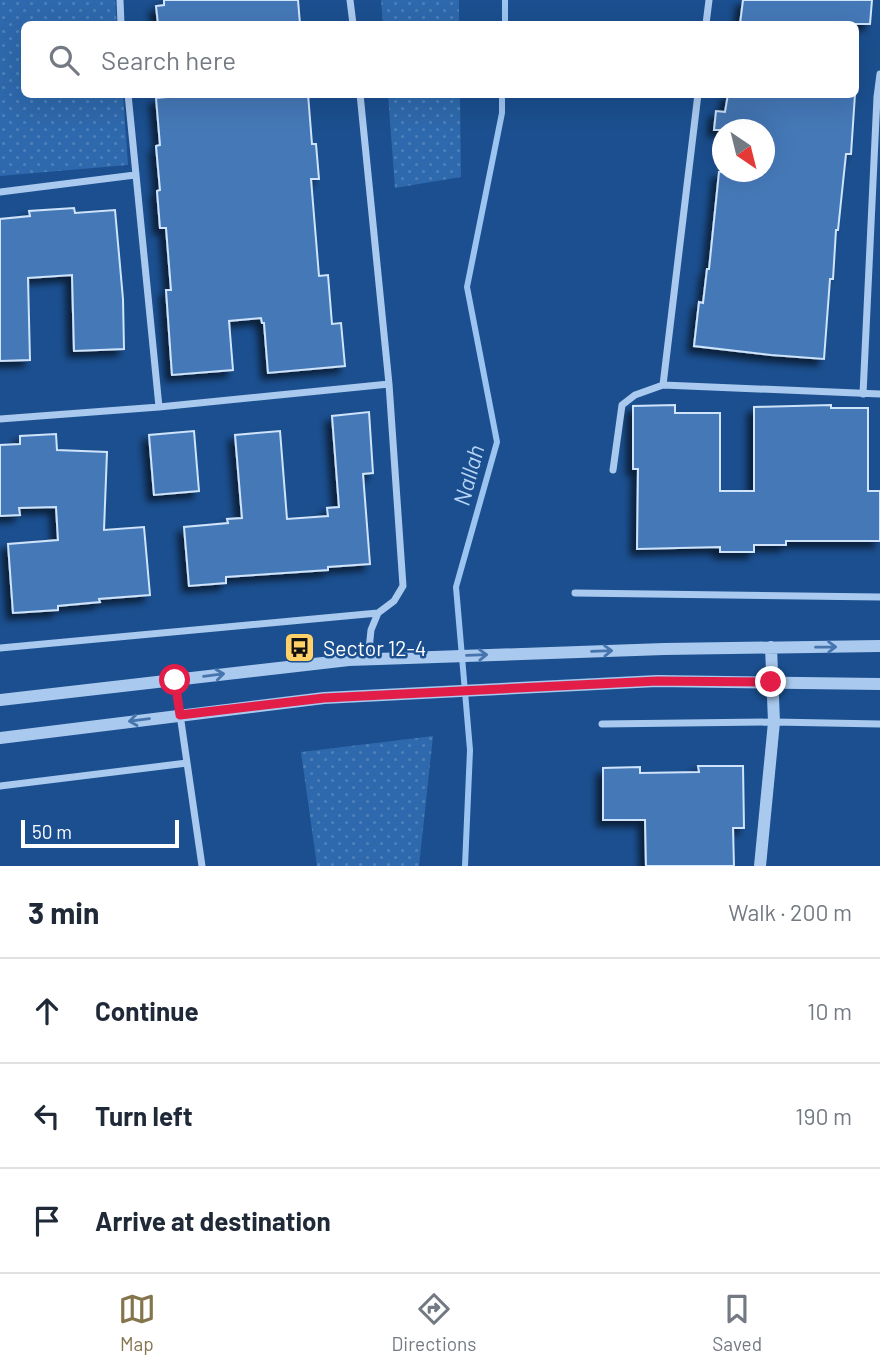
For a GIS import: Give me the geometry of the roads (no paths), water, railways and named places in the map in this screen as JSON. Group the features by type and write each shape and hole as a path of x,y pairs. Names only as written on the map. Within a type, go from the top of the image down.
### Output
{"street":[{"path":"120,0 121,21"},
{"path":"350,0 353,21"},
{"path":"706,21 709,0"},
{"path":"863,394 880,74"},
{"path":"128,98 159,407"},
{"path":"360,98 388,384 403,586 394,601 378,613 371,630 368,659"},
{"path":"663,385 698,98"},
{"path":"0,192 135,175"},
{"path":"0,419 159,407 388,384"},
{"path":"613,470 622,405 635,395 663,385 880,394"},
{"path":"575,593 880,597"},
{"path":"0,648 378,613"},
{"path":"0,701 368,659 664,649 880,646"},
{"path":"760,866 774,722 771,648"},
{"path":"175,680 202,866"},
{"path":"0,738 324,698 657,681 880,684"},
{"path":"602,724 880,724"},
{"path":"0,786 187,763"}],"waterway":[{"name":"Nallah","path":"505,0 505,21"},
{"name":"Nallah","path":"465,866 470,750 456,587 497,442 467,287 502,113 502,98"}],"place":[{"name":"Sector 12-4","path":"300,647"}]}
